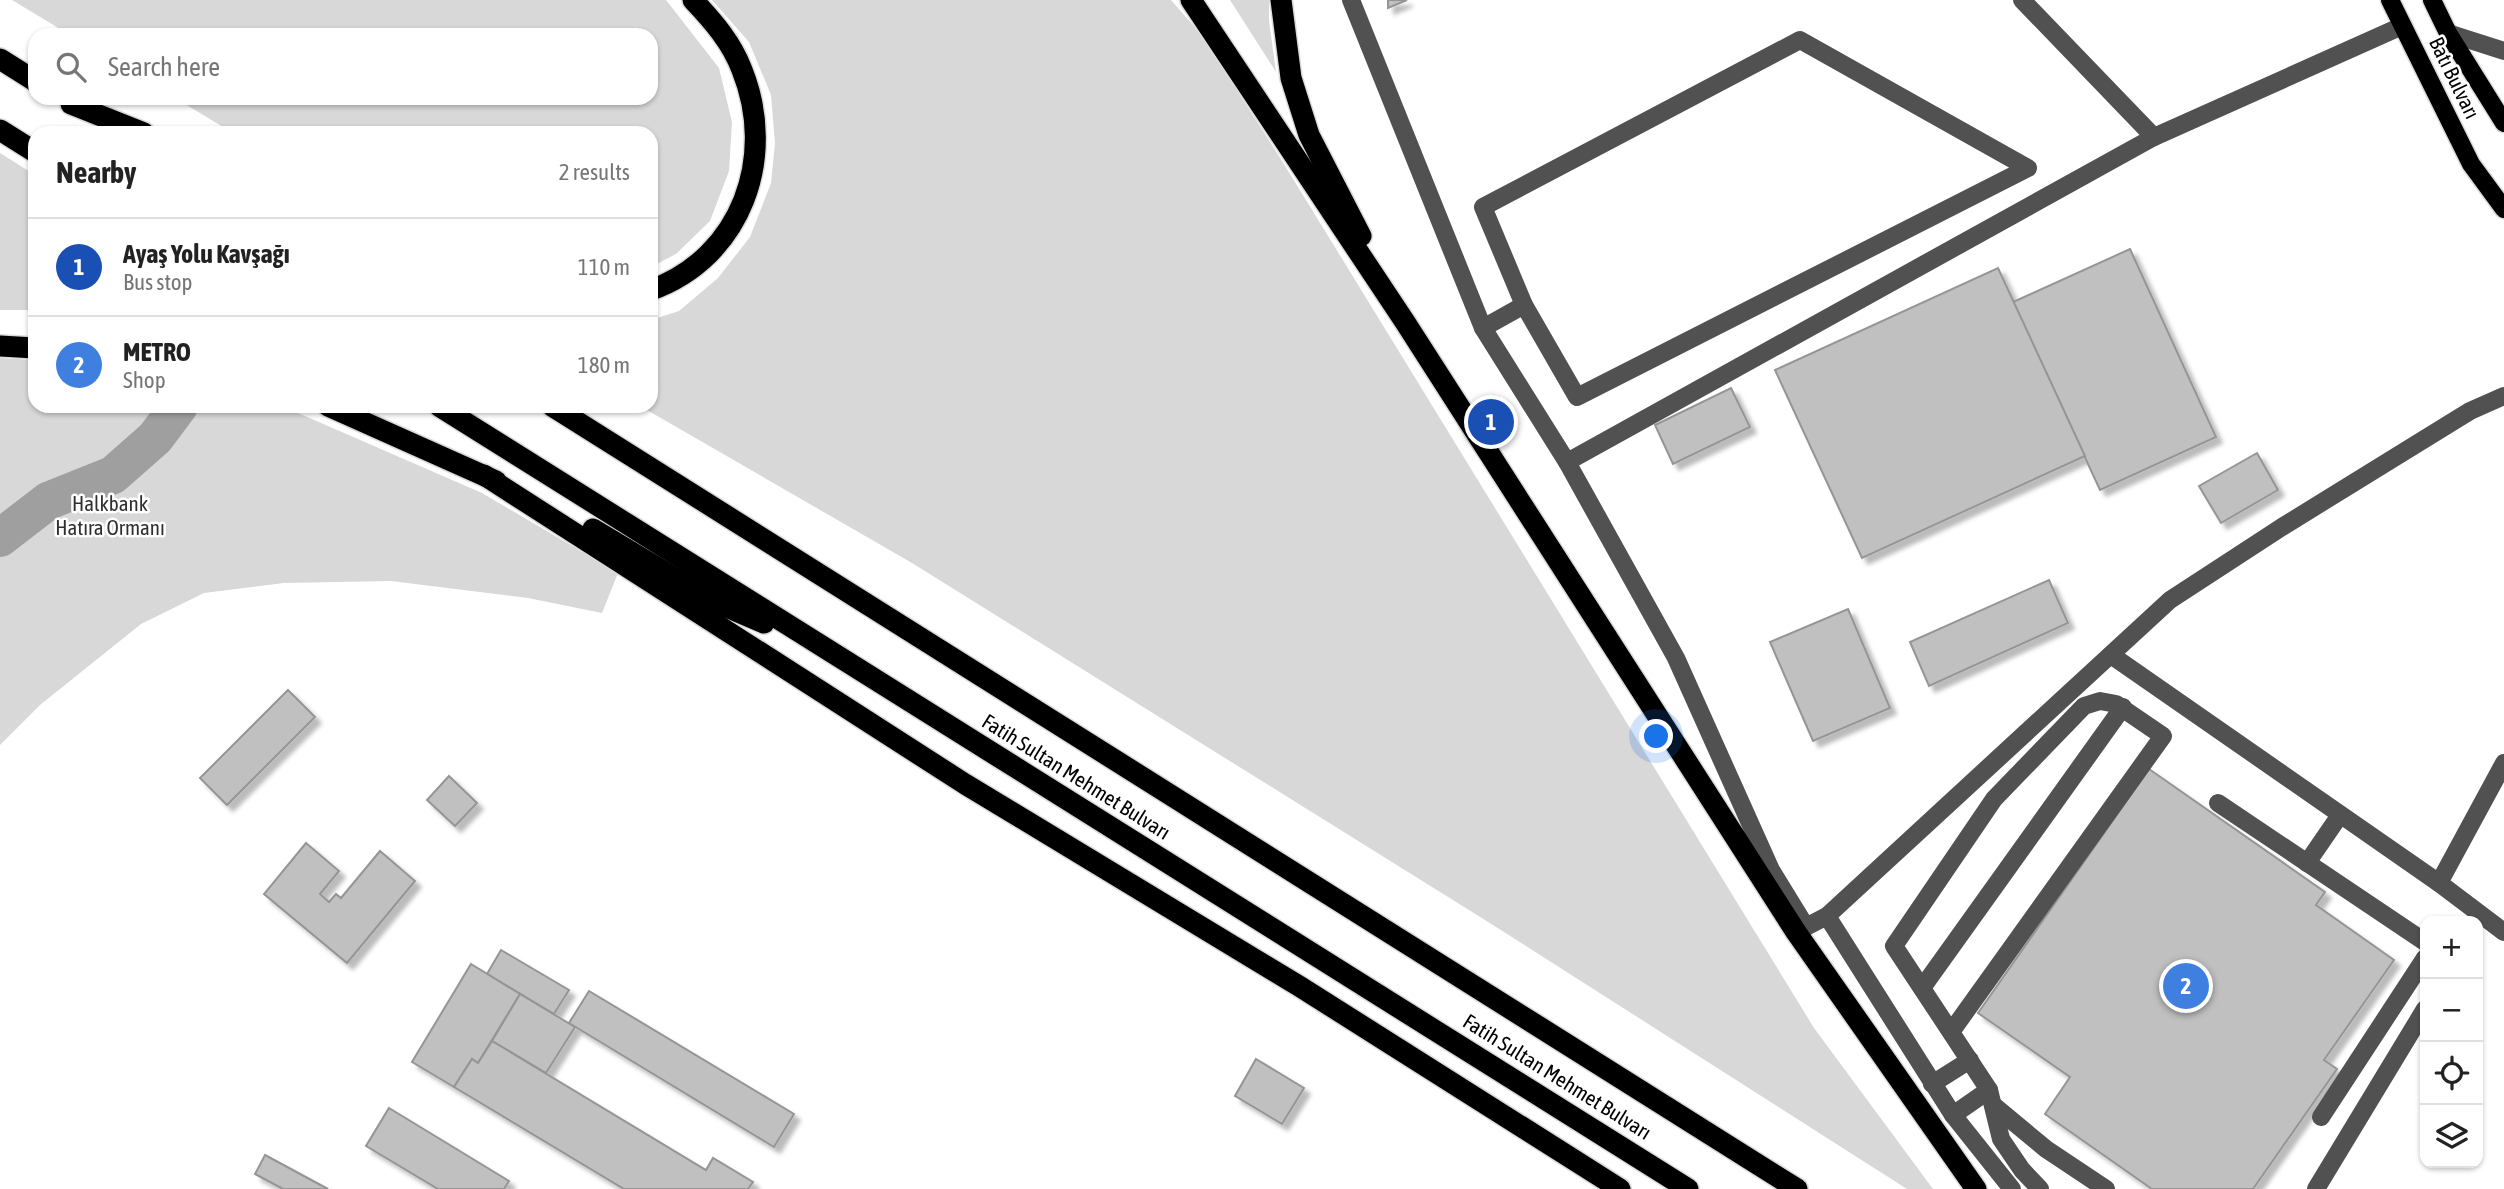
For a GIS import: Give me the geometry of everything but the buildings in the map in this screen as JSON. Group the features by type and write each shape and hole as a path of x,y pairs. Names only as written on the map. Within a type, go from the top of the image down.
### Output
{"highway":[{"path":"658,288 671,283 700,263 727,232 748,194 754,173 756,131 743,70 728,41 693,0"},
{"path":"1191,0 1405,322 1801,929 1976,1189"},
{"path":"1281,0 1291,78 1309,135 1405,322"},
{"path":"0,59 28,77"},
{"path":"72,105 106,126"},
{"path":"76,105 127,126"},
{"path":"0,130 28,148"},
{"path":"0,346 28,348"},
{"path":"344,413 565,512 715,602 822,647"},
{"name":"Fatih Sultan Mehmet Bulvarı","path":"450,413 1688,1189"},
{"name":"Fatih Sultan Mehmet Bulvarı","path":"563,413 1797,1189"},
{"path":"484,475 965,784 1298,986 1620,1189"}],"main road":[{"name":"Batı Bulvarı","path":"2390,0 2471,164 2504,209"},
{"name":"Batı Bulvarı","path":"2432,0 2448,33 2504,123"}],"street":[{"path":"1351,0 1483,328 1567,462 1676,658 1771,870 1801,929 1827,916 2170,600 2470,411 2504,396"},
{"path":"2022,0 2154,137"},
{"path":"1567,462 2154,137 2402,26"},
{"path":"2448,33 2504,51"},
{"path":"1800,40 2028,168 1577,397 1524,305 1483,207 1800,40"},
{"path":"1483,328 1524,305"},
{"path":"2111,655 2439,883 2476,916"},
{"path":"1951,1032 2163,736 2123,707 2100,701 2084,706 1994,799 1894,946 1951,1032 1970,1060 1991,1097 2001,1139 2022,1170 2040,1189"},
{"path":"1922,988 2123,707"},
{"path":"2439,883 2504,763"},
{"path":"2218,803 2420,939"},
{"path":"2307,863 2340,815"},
{"path":"1827,916 1953,1115 2012,1189"},
{"path":"2483,921 2504,932"},
{"path":"2321,1117 2420,966"},
{"path":"2316,1189 2420,1017"},
{"path":"1932,1084 1970,1060"},
{"path":"1953,1115 1991,1097"},
{"path":"1991,1097 2046,1149 2106,1189"}],"green space":[{"path":"12,0 666,0 719,68 732,122 729,171 710,221 676,254 658,263 658,126 221,126 187,105 658,105 658,28 58,28"},
{"path":"712,0 1171,0 1200,33 1279,156 1814,1028 1933,1189 1907,1189 1493,925 912,563 652,413 658,413 658,318 679,311 718,278 750,237 771,183 775,143 771,95 749,42"},
{"path":"1230,0 1269,0 1276,72"},
{"path":"0,153 28,171 28,310 0,310"},
{"name":"Halkbank Hatıra Ormanı","path":"0,358 28,360 28,413 298,413 482,493 618,573 602,613 528,598 391,581 284,583 204,593 141,624 40,705 0,745"}],"waterway":[{"path":"0,538 48,501 113,475 155,438 174,413"}],"place":[{"name":"Ayaş Yolu Kavşağı","path":"1491,422"},
{"name":"METRO","path":"2186,986"}]}
